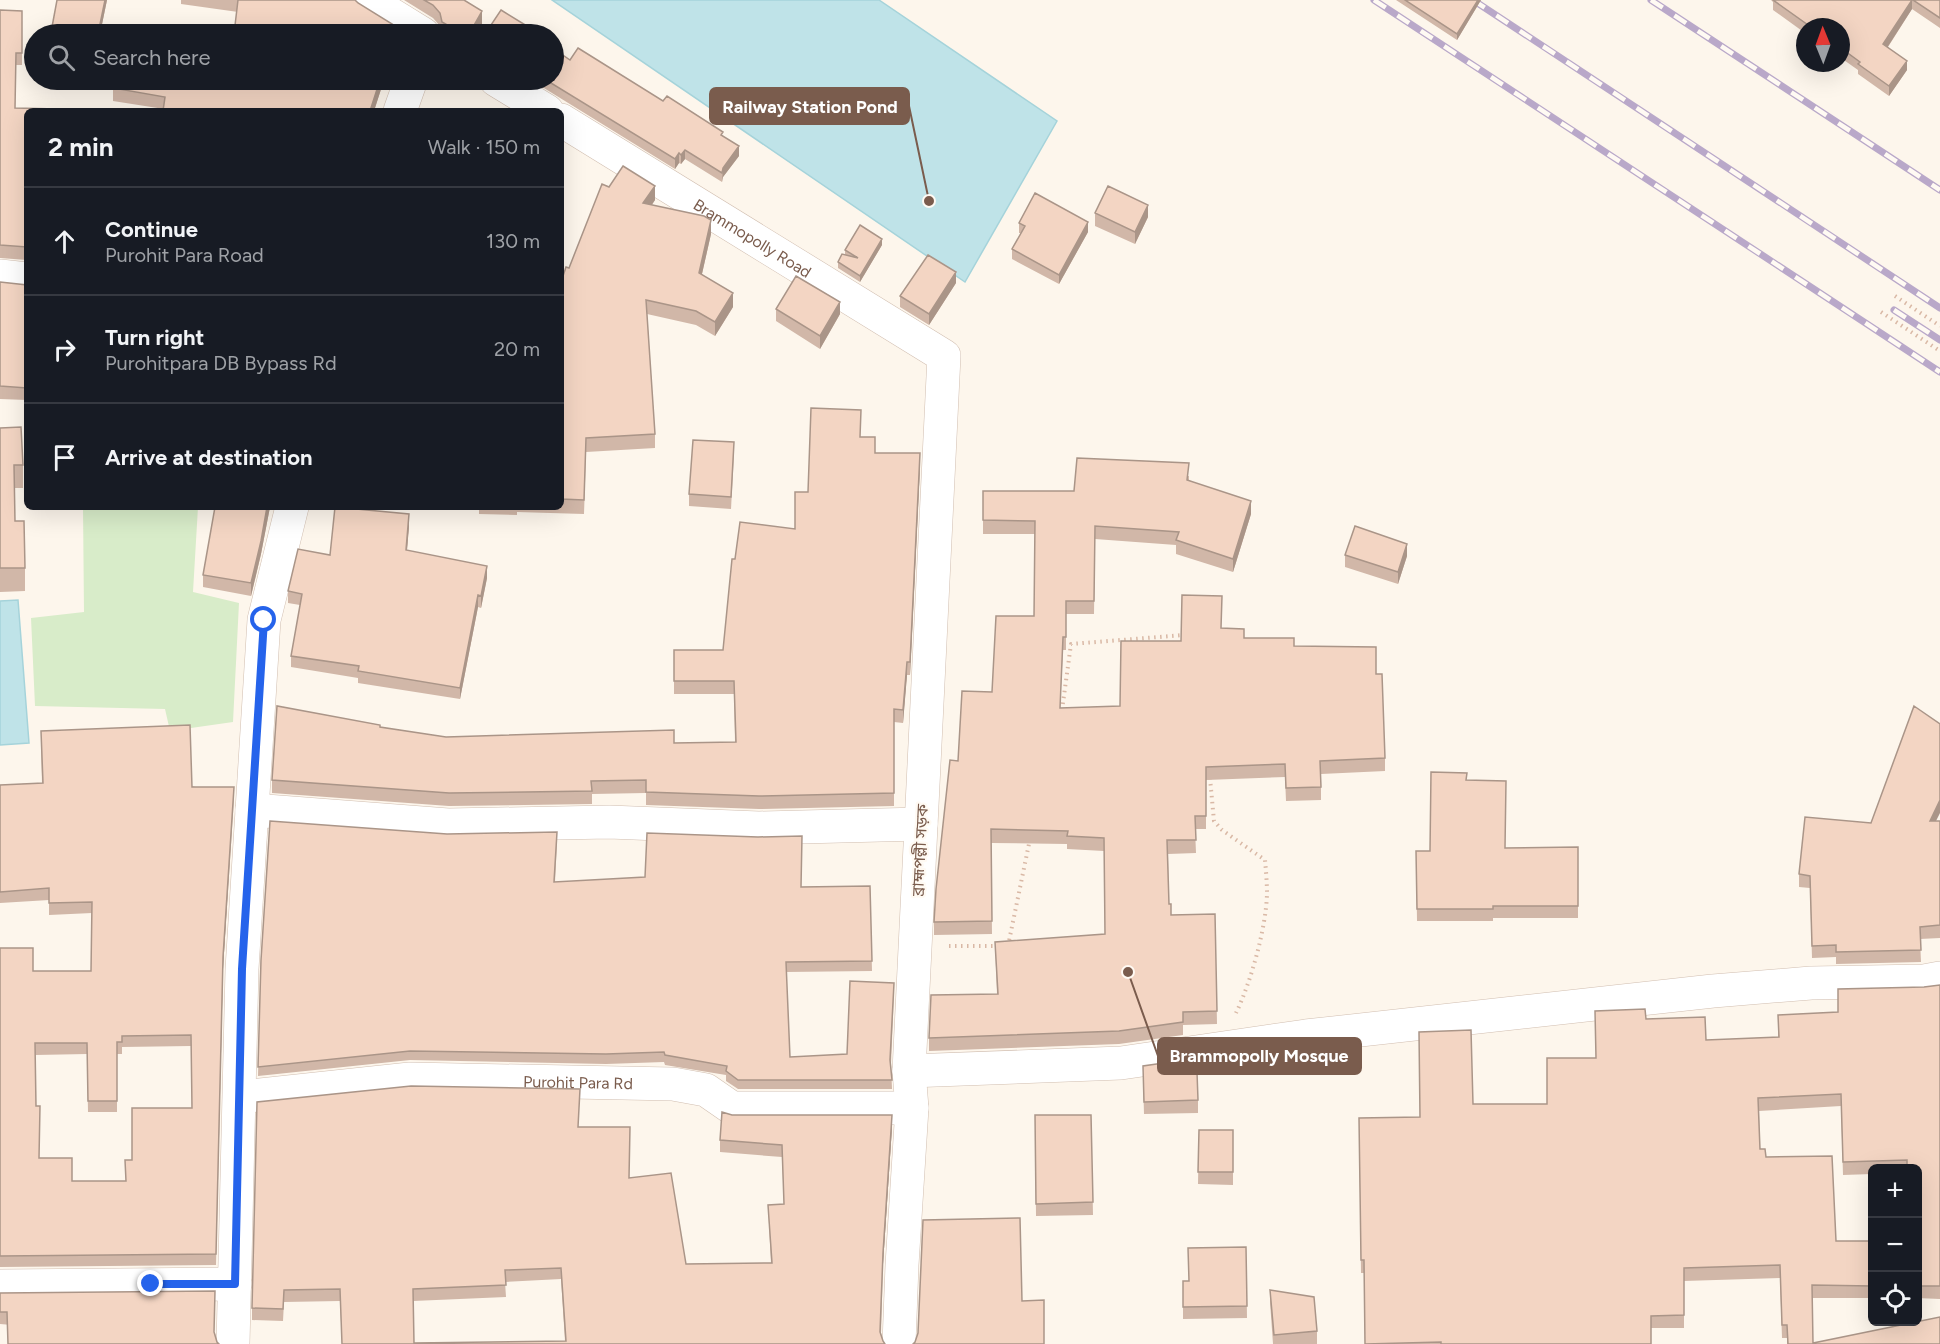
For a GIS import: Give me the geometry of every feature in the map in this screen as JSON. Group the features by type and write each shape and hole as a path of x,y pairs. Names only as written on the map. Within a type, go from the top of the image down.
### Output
{"street":[{"path":"368,0 407,24"},
{"path":"401,108 407,90"},
{"path":"512,90 542,108"},
{"name":"Brammopolly Road","path":"564,122 944,356"},
{"path":"0,276 24,279"},
{"name":"ব্রাহ্মপল্লী সড়ক","path":"899,1344 912,1108 909,1071 944,356"},
{"path":"233,1344 242,969 264,620 291,510"},
{"path":"252,810 448,825 609,822 759,828 921,824"},
{"path":"909,1071 1121,1063 1305,1036 1713,991 1811,983 1924,981 1940,978"},
{"name":"Purohit Para Rd","path":"240,1097 410,1079 673,1084 706,1090 732,1108 912,1108"},
{"path":"0,1286 235,1284"}],"path":[{"path":"1895,296 1940,326"},
{"path":"1881,312 1940,351"},
{"path":"1062,713 1071,644 1183,634 1190,640"},
{"path":"1210,778 1214,821 1222,830 1265,860 1267,894 1263,926 1252,966 1240,1004 1219,1048"},
{"path":"1008,946 1031,830"},
{"path":"915,946 1018,946"}],"green space":[{"path":"83,510 198,510 193,592 239,603 233,722 170,731 165,709 35,706 31,618 84,612"}],"water":[{"path":"552,0 879,0 1057,121 965,282"},
{"path":"18,600 29,743 0,745 0,601"}],"building":[{"path":"57,0 105,0 100,24 53,24"},
{"path":"238,0 355,0 392,24 235,24"},
{"path":"424,0 464,0 482,11 475,24 446,24 442,22 440,13"},
{"path":"1405,0 1478,0 1457,34"},
{"path":"1773,0 1912,0 1883,44 1907,61 1889,86 1858,64 1860,62 1850,55 1850,18 1798,18"},
{"path":"1913,0 1940,0 1940,18"},
{"path":"0,10 22,11 22,53 16,53 15,108 24,108 24,247 0,245"},
{"path":"501,10 524,24 492,24"},
{"path":"578,48 663,101 667,96 723,132 721,135 739,146 723,168 722,173 685,150 675,159 562,90 564,56 570,60"},
{"path":"125,90 377,90 371,108 163,108 165,97"},
{"path":"623,166 655,186 643,203 704,216 711,220 699,273 733,293 715,322 696,311 646,300 655,434 586,438 584,500 564,499 564,273 566,267 569,268 602,184 609,187"},
{"path":"1108,186 1148,205 1135,232 1095,213"},
{"path":"1035,193 1088,222 1059,275 1012,249 1025,226 1019,223"},
{"path":"860,225 882,239 860,276 838,262 842,254 858,258 845,250"},
{"path":"928,255 956,272 929,314 900,296"},
{"path":"796,276 840,302 820,336 776,309"},
{"path":"0,282 24,285 24,388 0,386"},
{"path":"811,408 861,410 860,437 875,437 875,453 920,453 910,662 907,662 903,710 894,709 894,793 759,796 646,792 646,780 591,781 592,791 449,793 272,780 277,706 380,725 380,727 446,737 674,730 674,743 736,742 734,681 674,681 674,650 723,650 732,559 735,559 740,522 795,529 795,492 808,492"},
{"path":"21,427 23,465 14,465 15,521 24,521 25,568 0,568 0,428"},
{"path":"693,440 734,442 731,497 689,494"},
{"path":"1077,458 1189,463 1187,480 1251,501 1233,559 1176,540 1179,532 1095,526 1094,601 1066,601 1066,637 1063,637 1060,708 1120,706 1121,641 1181,641 1182,595 1222,596 1221,628 1244,629 1244,638 1294,638 1294,646 1376,647 1376,674 1382,674 1385,758 1320,761 1321,787 1286,788 1285,764 1206,767 1206,816 1195,816 1196,840 1167,840 1169,904 1171,904 1171,915 1215,914 1217,1011 1183,1012 1183,1022 1119,1031 929,1038 931,995 998,994 995,942 1105,934 1104,838 1067,836 1068,831 991,829 992,921 934,922 950,760 958,761 962,691 992,692 996,616 1034,616 1035,521 983,520 983,491 1074,491"},
{"path":"214,510 266,510 251,583 203,575"},
{"path":"335,510 367,510 409,514 406,550 487,566 481,596 478,595 460,688 358,671 359,666 291,656 302,594 288,591 298,549 330,555"},
{"path":"1355,526 1407,544 1398,572 1345,555"},
{"path":"1914,706 1940,724 1940,800 1930,821 1940,821 1940,925 1920,927 1921,950 1836,952 1836,945 1812,946 1810,876 1799,874 1805,817 1871,823"},
{"path":"190,725 192,787 234,787 223,957 216,1254 0,1256 0,948 33,948 33,971 91,971 92,902 49,903 49,888 0,892 0,785 43,783 41,731","holes":["191,1035 192,1108 132,1108 132,1160 125,1160 126,1181 72,1181 72,1158 39,1158 40,1106 36,1106 35,1043 87,1043 88,1101 117,1101 117,1042 122,1042 122,1036"]},
{"path":"1431,772 1467,773 1466,780 1506,781 1505,848 1578,847 1578,906 1417,909 1416,851 1430,851"},
{"path":"270,821 447,834 557,832 554,882 645,877 647,833 758,837 802,836 801,887 870,886 872,961 786,962 790,1057 847,1054 850,981 894,983 890,1060 892,1080 738,1080 726,1071 727,1066 665,1055 664,1052 606,1054 410,1051 258,1067 261,960"},
{"path":"1940,985 1940,1286 1922,1286 1922,1164 1907,1164 1907,1160 1843,1162 1841,1094 1758,1098 1760,1149 1765,1149 1766,1157 1832,1156 1836,1241 1868,1241 1868,1286 1812,1285 1813,1343 1896,1326 1922,1326 1922,1321 1940,1317 1940,1344 1788,1344 1787,1325 1782,1325 1780,1265 1684,1268 1684,1315 1651,1316 1651,1344 1441,1344 1441,1342 1365,1344 1359,1118 1420,1117 1419,1032 1471,1030 1473,1104 1547,1104 1547,1058 1596,1058 1595,1011 1645,1009 1646,1019 1705,1017 1706,1040 1779,1037 1778,1015 1838,1012 1838,989"},
{"path":"1184,1060 1184,1072 1197,1072 1198,1100 1144,1102 1143,1066"},
{"path":"411,1086 580,1089 578,1127 630,1127 629,1178 671,1173 686,1264 772,1263 768,1205 784,1204 782,1145 720,1140 722,1112 732,1115 892,1115 880,1332 885,1344 342,1344 340,1289 284,1290 283,1309 252,1308 257,1102","holes":["561,1268 566,1341 414,1343 413,1289 506,1285 505,1270"]},
{"path":"1035,1115 1091,1115 1093,1202 1036,1204"},
{"path":"1199,1130 1233,1130 1233,1172 1198,1172"},
{"path":"1020,1218 1022,1301 1044,1300 1044,1344 913,1344 918,1333 923,1220"},
{"path":"1246,1247 1247,1306 1183,1307 1183,1281 1189,1281 1188,1248"},
{"path":"1270,1290 1314,1297 1317,1331 1274,1335"},
{"path":"215,1291 214,1332 219,1344 8,1344 7,1312 0,1312 0,1293"}],"railway":[{"path":"1374,0 1940,372"},
{"path":"1473,0 1940,308"},
{"path":"1651,0 1940,190"},
{"path":"1894,310 1940,340"}],"place":[{"name":"Railway Station Pond","path":"929,201"},
{"name":"Brammopolly Mosque","path":"1128,972"}],"route":[{"path":"151,1284 235,1284 242,969 264,620"}]}
